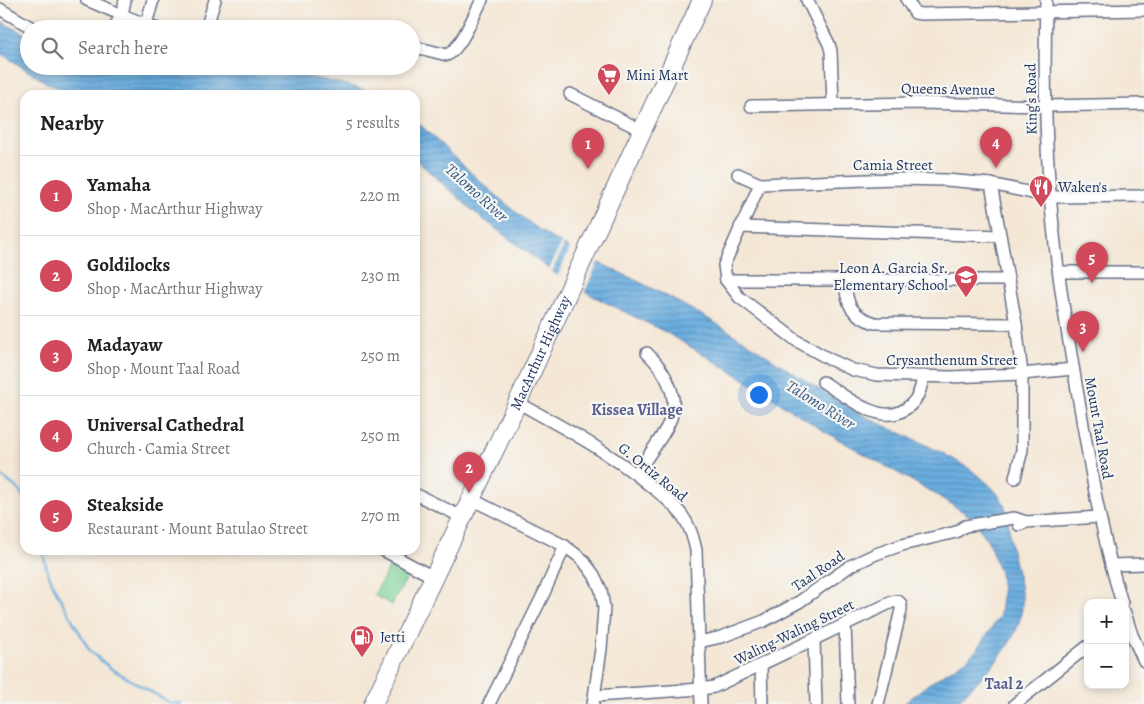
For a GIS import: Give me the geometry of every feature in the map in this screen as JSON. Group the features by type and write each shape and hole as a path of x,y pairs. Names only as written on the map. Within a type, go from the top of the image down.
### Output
{"highway":[{"name":"MacArthur Highway","path":"372,704 518,402 702,0"}],"street":[{"path":"87,0 135,20"},
{"path":"119,20 122,15 125,0"},
{"path":"147,20 153,0"},
{"path":"209,20 215,0"},
{"path":"420,48 447,55 452,53 482,0"},
{"path":"807,0 831,51 832,105"},
{"path":"907,0 915,13 921,14 1046,5 1144,10"},
{"name":"King's Road","path":"1046,5 1045,106 1050,197"},
{"path":"0,8 20,20"},
{"path":"570,94 643,131"},
{"name":"Queens Avenue","path":"751,106 919,103 1045,106 1144,104"},
{"name":"Camia Street","path":"738,174 760,184 894,179 968,181 1050,197 1144,196"},
{"path":"760,184 724,265 726,280 1008,280"},
{"path":"991,184 1016,324 1022,374 1022,450 1015,478"},
{"name":"Mount Taal Road","path":"1050,197 1073,369 1099,517 1121,599"},
{"path":"740,226 1000,236"},
{"path":"1059,272 1144,272"},
{"name":"Crysanthenum Street","path":"726,280 748,304 797,341 853,370 877,375 951,378 1073,369"},
{"path":"845,280 846,295 851,307 862,319 875,323 1016,324"},
{"path":"636,474 670,422 674,406 665,377 654,359 647,353"},
{"path":"822,382 870,410 886,415 898,413 916,399 921,390 923,376"},
{"name":"G. Ortiz Road","path":"518,402 598,447 636,474 668,500 690,528 696,550 701,704"},
{"path":"420,496 462,517"},
{"path":"471,499 565,546 589,567 598,582 604,600 601,649 594,700"},
{"name":"Taal Road","path":"699,642 721,637 764,621 799,602 850,566 902,545 963,531 1019,522 1099,517"},
{"path":"489,704 565,546"},
{"path":"392,555 433,577"},
{"path":"1111,565 1144,564"},
{"name":"Waling-Waling Street","path":"594,700 701,689 720,684 892,602 900,602 902,610 878,704"},
{"path":"845,624 848,704"},
{"path":"1129,625 1144,661"},
{"path":"814,640 816,704"},
{"path":"1016,704 1084,649"},
{"path":"761,666 762,704"}],"green space":[{"path":"392,562 410,572 392,605 374,595"}],"water":[{"path":"0,21 20,31 20,66 0,53"},
{"path":"34,75 293,75 335,82 364,90 63,90"},
{"name":"Talomo River","path":"420,125 490,190 546,234 709,319 837,401 954,459 988,483 1000,497 1007,515 1011,546 1022,597 1021,613 1017,628 1010,643 989,670 954,704 904,704 927,685 966,660 977,650 1000,615 1002,593 1000,573 988,541 970,516 822,430 739,376 669,334 593,296 556,274 479,216 420,163"}],"pier":[{"path":"562,242 565,243 551,274 548,272"},
{"path":"571,246 599,260 584,293 557,278"}],"waterway":[{"path":"0,475 20,492"},
{"path":"43,555 56,591 90,651 110,668 170,703 182,704"}],"place":[{"name":"Mini Mart","path":"609,96"},
{"name":"Universal Cathedral","path":"996,168"},
{"name":"Yamaha","path":"588,169"},
{"name":"Waken's","path":"1041,208"},
{"name":"Steakside","path":"1092,283"},
{"name":"Leon A. Garcia Sr. Elementary School","path":"966,298"},
{"name":"Madayaw","path":"1083,352"},
{"name":"Goldilocks","path":"469,493"},
{"name":"Jetti","path":"362,658"}],"district":[{"name":"Kissea Village","path":"637,409"},
{"name":"Taal 2","path":"1004,683"}]}
